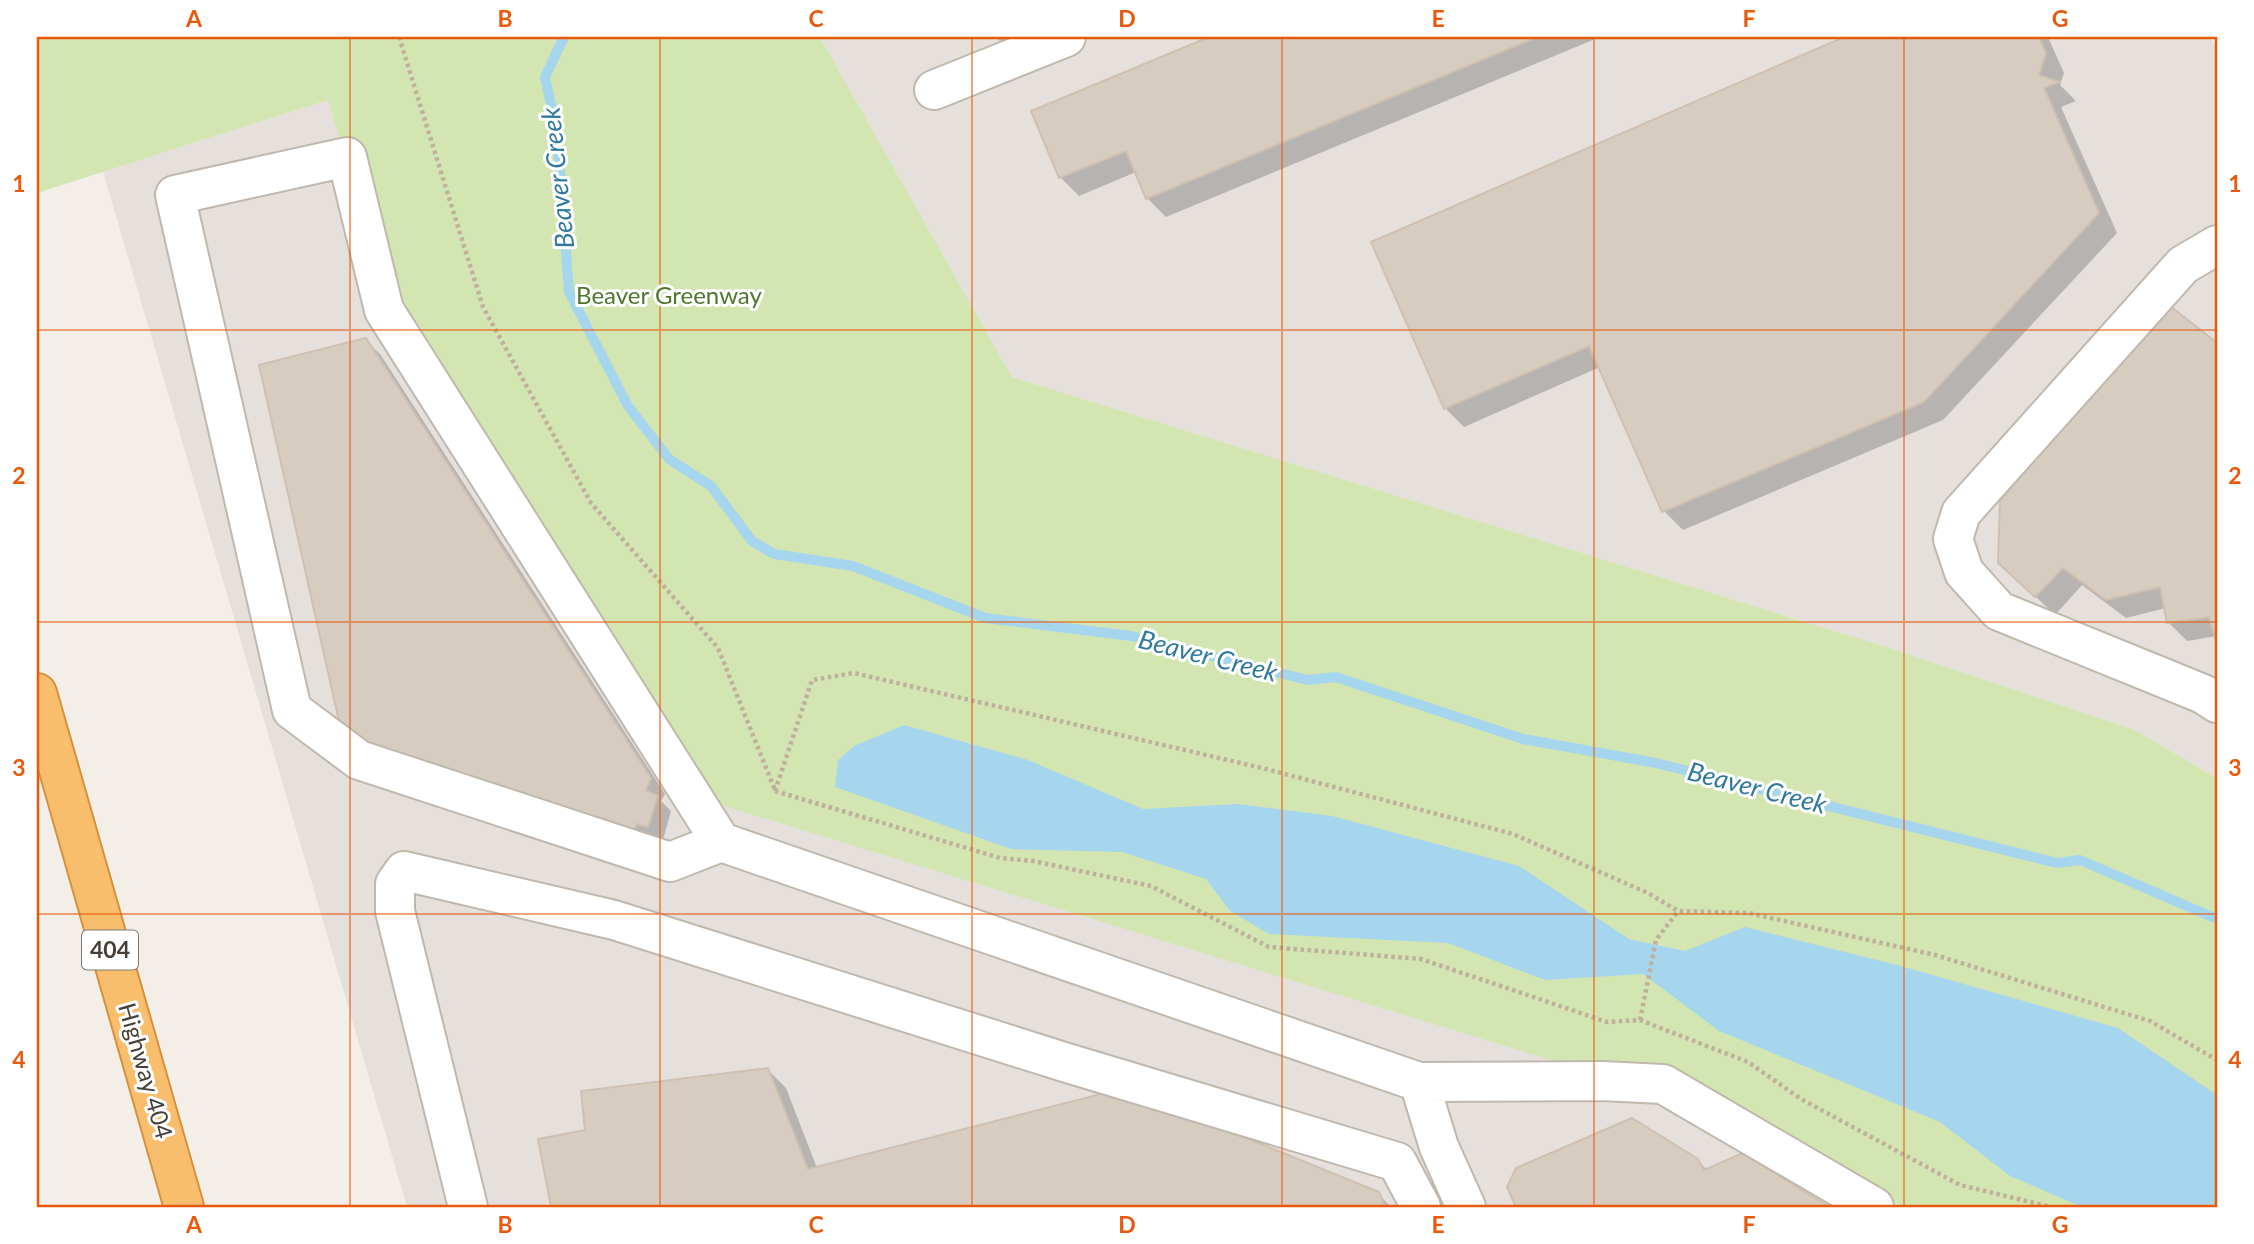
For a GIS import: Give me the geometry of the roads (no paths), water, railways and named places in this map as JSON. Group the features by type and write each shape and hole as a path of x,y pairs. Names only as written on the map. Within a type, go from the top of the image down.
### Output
{"highway":[{"name":"Highway 404","path":"37,693 184,1207"}],"lane":[{"path":"934,90 1066,37"},
{"path":"720,842 670,862 359,760 292,710 175,195 346,157 384,310 720,842 1419,1082 1663,1084 1874,1207"},
{"path":"2217,245 2183,265 1961,513 1953,539 1964,572 1998,611 2203,694 2217,703"},
{"path":"468,1207 395,911 395,884 404,871 614,920 1063,1062 1397,1162 1421,1207"},
{"path":"1419,1082 1439,1147 1466,1207"}],"water":[{"path":"904,725 1028,760 1143,809 1238,804 1332,816 1519,866 1629,939 1685,951 1745,927 1901,966 2118,1028 2217,1095 2217,1207 2082,1207 2010,1176 1940,1122 1719,1031 1643,974 1545,980 1448,943 1269,934 1230,911 1206,879 1122,852 1011,849 835,787 838,760 854,746"}],"waterway":[{"name":"Beaver Creek","path":"564,37 545,77 557,133 569,292 628,406 669,459 711,486 752,541 774,554 853,566 985,618 1131,636 1308,680 1336,677 1523,739 1656,763 2057,863 2080,860 2217,919"}],"park label":[{"name":"Beaver Greenway","path":"669,296"}]}
